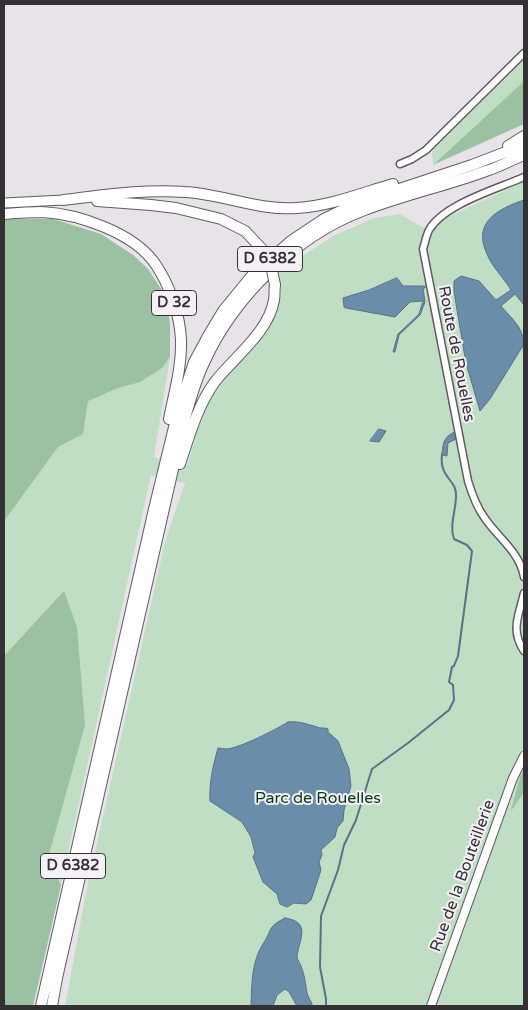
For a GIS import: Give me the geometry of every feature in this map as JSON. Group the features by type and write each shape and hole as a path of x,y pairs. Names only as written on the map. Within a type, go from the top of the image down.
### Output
{"highway":[{"path":"64,200 144,192 184,192 211,195 265,207 300,208 321,205 413,178 475,164 524,136"},
{"name":"D 6382","path":"52,1006 178,411 194,362 223,311 254,274 291,241 324,219 357,203 475,164 524,144"},
{"name":"D 6382","path":"42,1006 158,512 184,420 203,364 230,316 245,298 296,249 331,226 360,211 487,171 524,155"},
{"path":"64,200 176,208 219,219 245,231 254,239 261,248 272,270 274,300 270,313 263,327 214,384 202,402 158,512"},
{"name":"D 32","path":"4,214 43,212 77,218 120,233 156,264 170,291 178,315 181,340 180,366 158,512"}],"main road":[{"path":"4,203 64,200"}],"street":[{"path":"400,164 426,150 524,53"},
{"name":"Route de Rouelles","path":"524,177 454,207 438,219 431,228 423,249 468,481 474,500 484,517 518,558 523,568 524,577"},
{"path":"524,592 516,622 516,632 519,643 524,651"},
{"name":"Rue de la Bouteillerie","path":"431,1006 513,778 524,756"}],"green space":[{"path":"524,60 524,81 433,165 432,151"},
{"path":"524,81 524,124 433,165"},
{"name":"Parc de Rouelles","path":"524,182 523,1006 65,1006 86,892 165,542 185,483 151,475 33,1006 4,1006 4,219 53,219 101,234 133,255 148,269 167,298 170,326 170,357 154,457 187,466 199,425 211,397 259,340 274,317 281,292 279,271 333,236 374,218 400,214 432,233 443,219"},
{"path":"4,219 53,219 101,234 133,255 148,269 167,298 170,326 170,357 162,368 140,382 118,388 88,401 83,434 58,447 4,521"},
{"path":"64,591 77,627 85,725 48,858 61,885 33,1006 4,1006 4,656"},
{"path":"524,769 524,792 511,811 520,777"}],"water":[{"path":"524,200 524,305 515,294 501,306 519,328 524,344 490,399 480,411 466,363 454,292 454,281 461,276 479,281 496,300 511,290 489,259 483,243 483,233 485,225 490,218 505,208"},
{"path":"397,278 403,286 425,286 423,288 425,302 420,315 399,335 395,352 393,352 398,334 419,314 423,301 410,302 395,317 346,308 344,307 343,298 369,290"},
{"path":"379,429 386,431 379,442 370,441"},
{"path":"457,431 458,438 448,443 447,456 442,455 445,440 449,435"},
{"path":"288,722 299,722 328,729 328,732 338,741 349,769 351,786 343,821 337,828 335,837 321,850 322,855 319,862 321,870 311,900 306,904 294,903 287,907 280,904 277,894 263,882 253,857 255,853 251,837 242,822 210,801 210,794 218,748 226,749 239,746 267,734"},
{"path":"285,918 294,920 301,928 302,933 297,958 303,971 307,993 312,1006 297,1006 289,992 285,989 277,995 273,1006 251,1006 253,974 259,951 272,927"}],"waterway":[{"path":"326,1006 320,967 321,916 338,870 344,845 356,820 372,769 449,710 454,700 453,685 449,682 452,667 458,656 472,551 467,545 454,539 452,528 456,490 443,469 442,454"}]}
